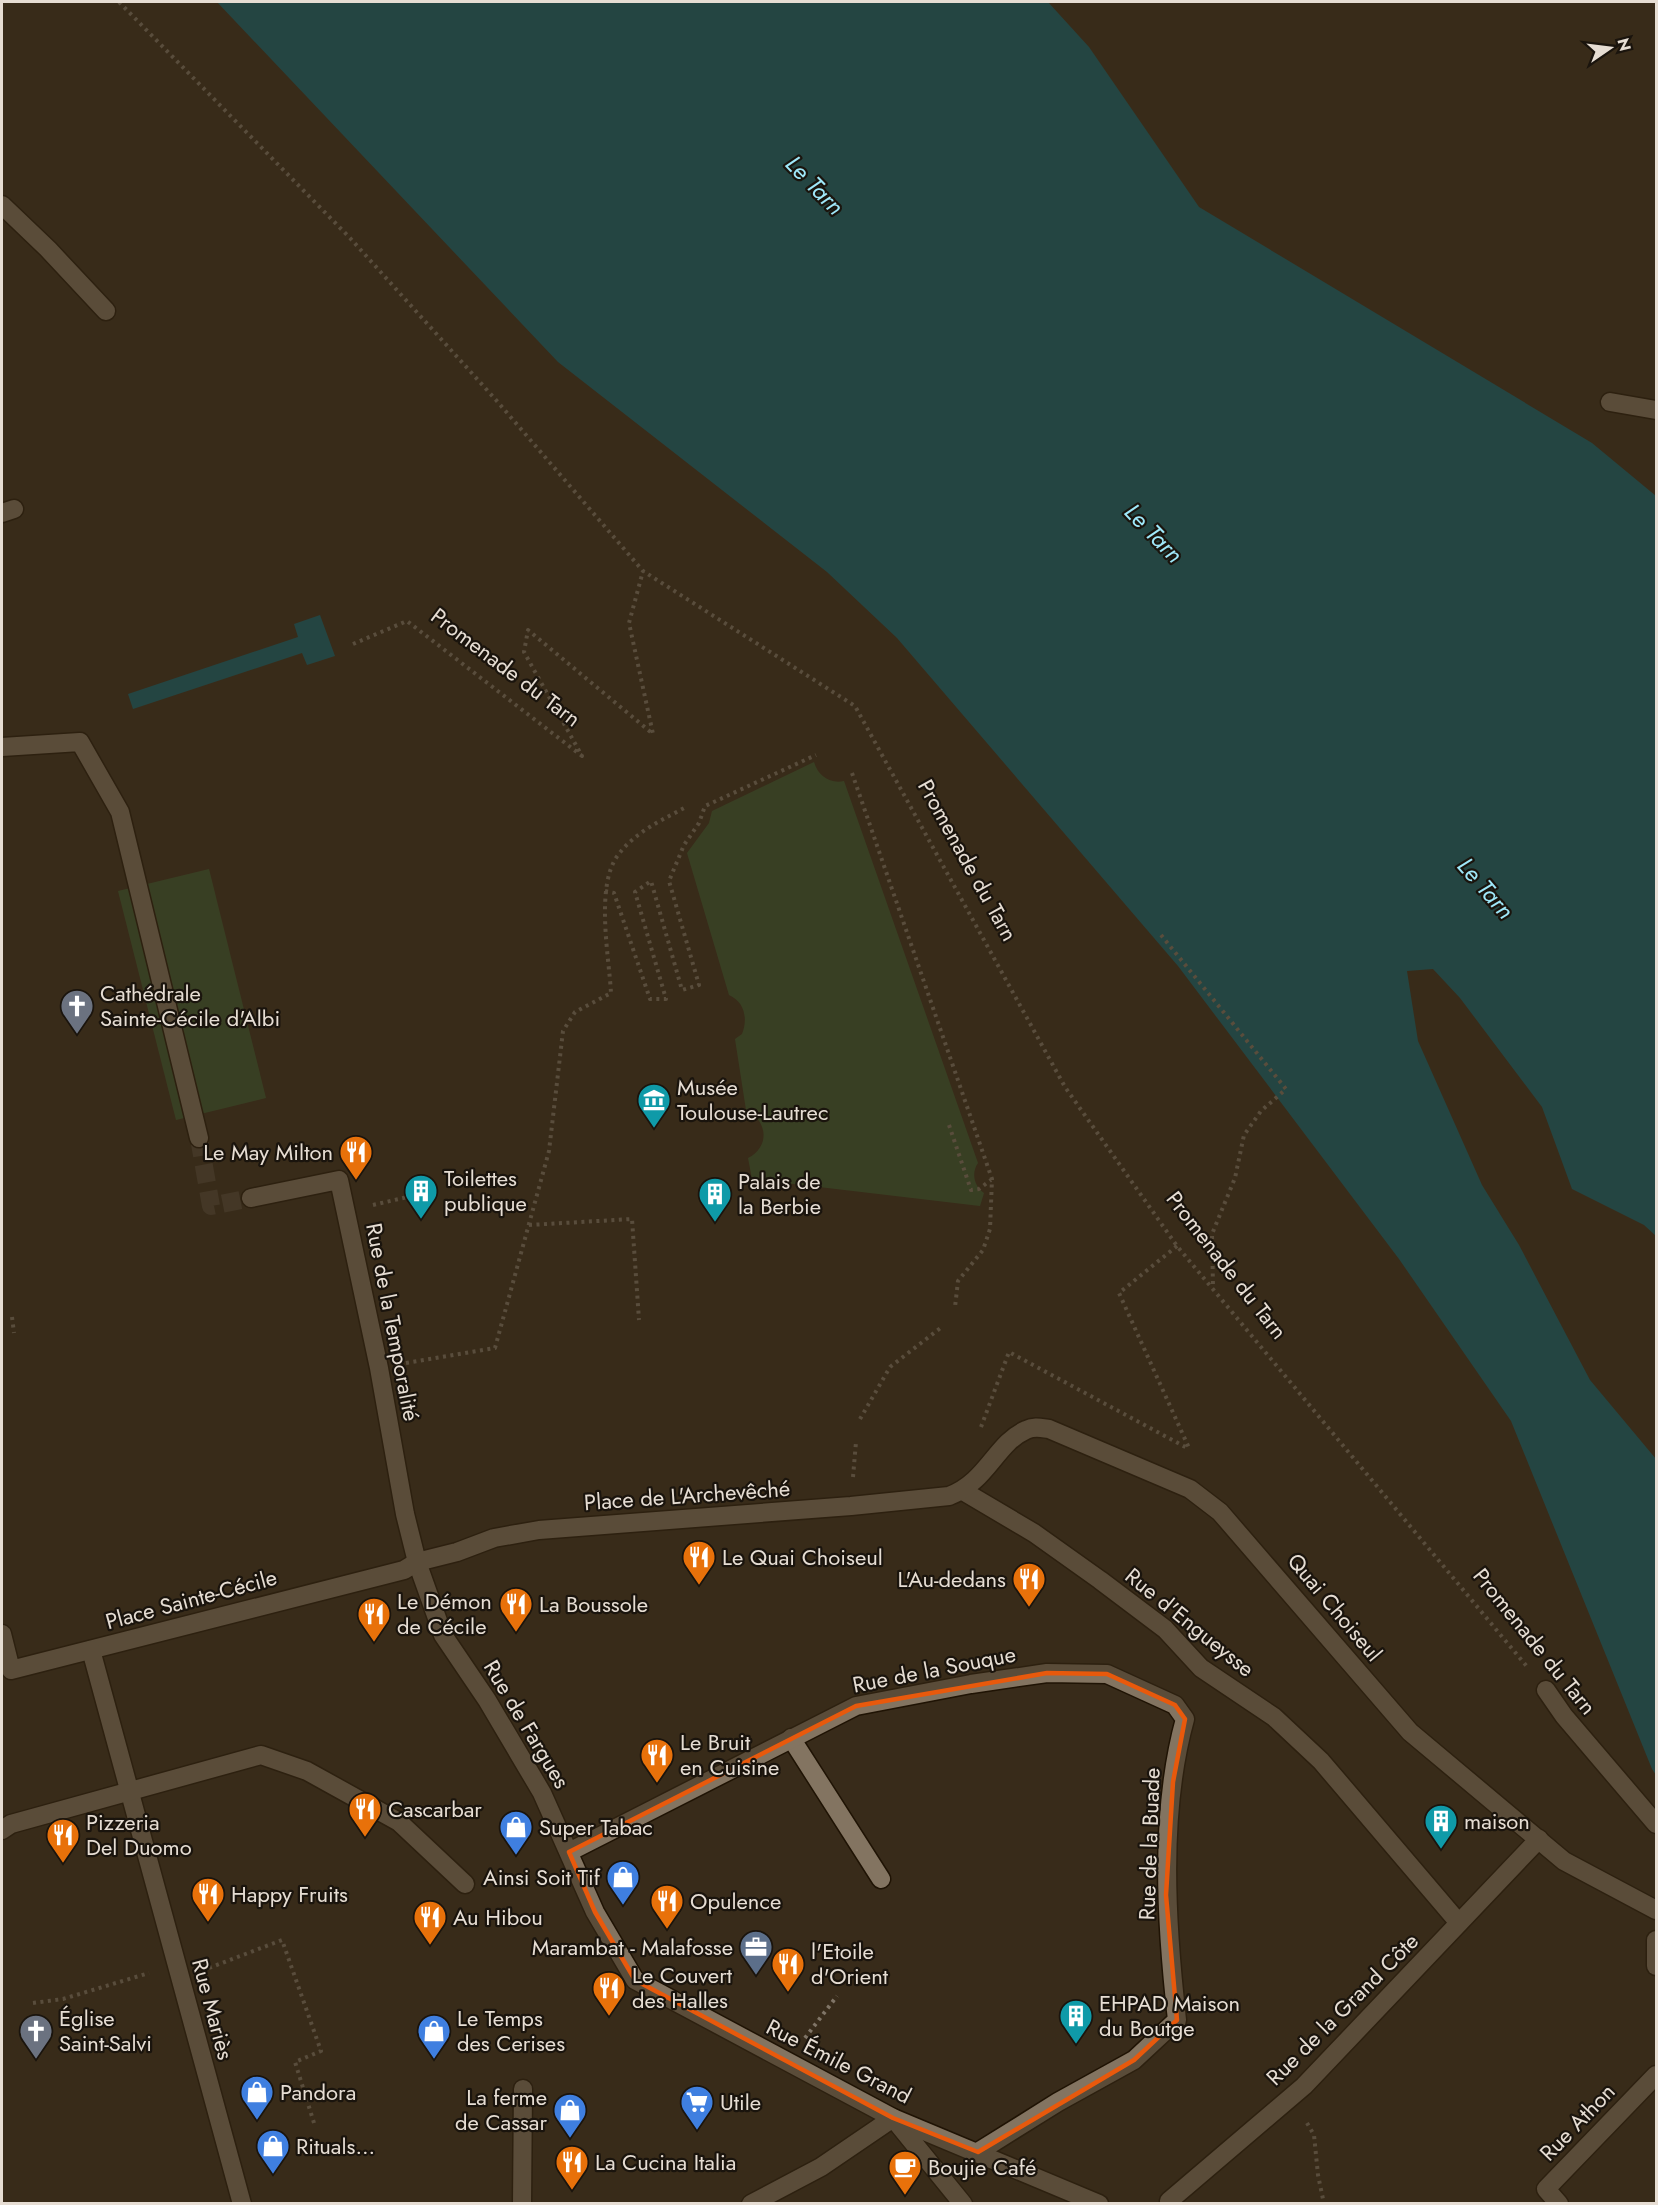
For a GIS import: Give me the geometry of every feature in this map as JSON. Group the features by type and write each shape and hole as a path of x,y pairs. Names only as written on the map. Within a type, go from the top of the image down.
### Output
{"street":[{"path":"5,215 48,249 106,311"},
{"path":"1610,402 1656,410"},
{"path":"2,747 80,742 120,812 199,1138"},
{"name":"Rue de la Temporalité","path":"250,1198 339,1180 379,1368 405,1515 417,1562"},
{"name":"Quai Choiseul","path":"963,1491 978,1479 1012,1440 1025,1430 1035,1427 1068,1436 1190,1489 1220,1512 1239,1531 1410,1732 1564,1861 1656,1910"},
{"name":"Place de L'Archevêché","path":"417,1562 457,1552 494,1538 539,1530 851,1506 948,1496 963,1491"},
{"name":"Rue d'Engueysse","path":"963,1491 1034,1533 1100,1580 1165,1629 1201,1668 1274,1717 1321,1761 1459,1923"},
{"name":"Place Sainte-Cécile","path":"2,1634 12,1670 404,1570 417,1562"},
{"name":"Rue de Fargues","path":"417,1562 443,1635 487,1700 542,1793 595,1912"},
{"name":"Rue Mariès","path":"91,1650 242,2204"},
{"name":"Rue de la Souque","path":"569,1852 856,1706 971,1684 1047,1673 1107,1674 1175,1704 1185,1719"},
{"name":"Promenade du Tarn","path":"1546,1690 1564,1716 1656,1824"},
{"name":"Rue de la Buade","path":"978,2152 1058,2102 1134,2060 1177,2019 1166,1895 1173,1782 1185,1719"},
{"path":"791,1738 881,1879"},
{"path":"6,1827 261,1755 307,1771 399,1822 465,1884"},
{"name":"Rue de la Grand Côte","path":"1169,2201 1304,2086 1539,1839"},
{"name":"Rue Émile Grand","path":"595,1912 635,1980 893,2118 1099,2204"},
{"path":"1656,1940 1656,1966"},
{"name":"Rue Athon","path":"1559,2204 1546,2189 1656,2075"},
{"path":"522,2204 523,2089"},
{"path":"751,2204 821,2168 893,2118 963,2204"}],"path":[{"path":"119,2 350,238 496,400 643,571"},
{"name":"Promenade du Tarn","path":"353,644 407,621 582,756 524,652 528,630 653,734 629,623 643,571 855,706 1065,1087 1178,1246 1546,1690"},
{"path":"605,891 614,893 650,999 666,999 635,892 651,881 682,990 699,985 669,881 684,845 699,823 705,806 816,754"},
{"path":"852,773 992,1179 990,1230 982,1250 958,1281 955,1306"},
{"path":"379,1368 495,1348 549,1151 563,1031 575,1012 611,993 605,891 617,856 645,830 686,807"},
{"path":"1161,935 1286,1089 1260,1111 1244,1135 1235,1178 1212,1234 1213,1289"},
{"path":"949,1125 971,1190 979,1189 992,1179"},
{"path":"346,1211 416,1196 418,1204"},
{"path":"528,1225 632,1219 639,1320"},
{"path":"977,1436 1009,1352 1190,1449 1119,1293 1178,1246"},
{"path":"12,1317 14,1333"},
{"path":"860,1419 890,1367 943,1326"},
{"path":"33,2003 63,1999 178,1972 282,1940 321,2051 295,2062 314,2123"},
{"path":"786,2062 837,1996"},
{"path":"1304,2120 1314,2135 1324,2204"}],"highlighted area":[{"path":"1047,1673 1107,1674 1175,1705 1185,1719 1173,1782 1166,1895 1177,2020 1134,2060 978,2152 893,2118 635,1980 595,1912 569,1852 856,1706"}],"green space":[{"path":"814,762 818,771 825,778 844,781 978,1163 975,1179 978,1187 984,1193 980,1206 752,1179 748,1158 760,1147 764,1133 758,1120 746,1110 735,1039 742,1034 745,1017 742,1006 729,995 687,853 709,823 712,811"},
{"path":"209,869 266,1098 176,1120 118,891"}],"water":[{"name":"Le Tarn","path":"217,2 1048,2 1089,47 1199,207 1592,443 1656,496 1656,1236 1644,1225 1572,1189 1542,1107 1460,998 1433,969 1407,971 1418,1041 1482,1185 1519,1245 1590,1380 1656,1459 1656,1775 1511,1421 1399,1259 1178,966 897,638 827,572 558,362"},
{"path":"320,615 335,656 307,665 302,653 133,709 128,694 298,637 294,624"}],"tunnel":[{"path":"199,1138 211,1206 251,1198"}],"place":[{"name":"Cathédrale Sainte-Cécile d'Albi","path":"77,1035"},
{"name":"Musée Toulouse-Lautrec","path":"654,1129"},
{"name":"Le May Milton","path":"356,1181"},
{"name":"Toilettes publique","path":"421,1220"},
{"name":"Palais de la Berbie","path":"715,1223"},
{"name":"Le Quai Choiseul","path":"699,1586"},
{"name":"L'Au-dedans","path":"1029,1608"},
{"name":"La Boussole","path":"516,1633"},
{"name":"Le Démon de Cécile","path":"374,1643"},
{"name":"Le Bruit en Cuisine","path":"657,1784"},
{"name":"Cascarbar","path":"365,1838"},
{"name":"maison","path":"1441,1850"},
{"name":"Super Tabac","path":"516,1856"},
{"name":"Pizzeria Del Duomo","path":"63,1864"},
{"name":"Ainsi Soit Tif","path":"623,1906"},
{"name":"Happy Fruits","path":"208,1923"},
{"name":"Opulence","path":"667,1930"},
{"name":"Au Hibou","path":"430,1946"},
{"name":"Marambat - Malafosse","path":"756,1976"},
{"name":"l'Etoile d'Orient","path":"788,1993"},
{"name":"Le Couvert des Halles","path":"609,2017"},
{"name":"EHPAD Maison du Boutge","path":"1076,2045"},
{"name":"Église Saint-Salvi","path":"36,2060"},
{"name":"Le Temps des Cerises","path":"434,2060"},
{"name":"Pandora","path":"257,2121"},
{"name":"Utile","path":"697,2131"},
{"name":"La ferme de Cassar","path":"570,2139"},
{"name":"Rituals...","path":"273,2175"},
{"name":"La Cucina Italia","path":"572,2191"},
{"name":"Boujie Café","path":"905,2196"}]}
